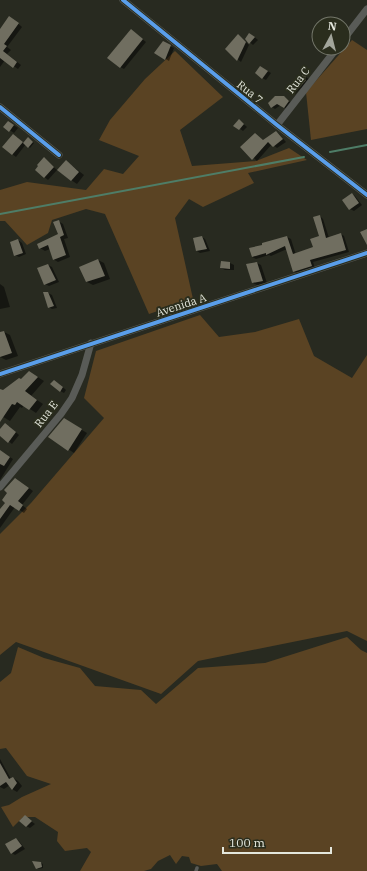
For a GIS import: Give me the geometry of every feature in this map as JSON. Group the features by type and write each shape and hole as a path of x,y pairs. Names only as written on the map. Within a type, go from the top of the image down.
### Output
{"street":[{"name":"Rua 7","path":"124,0 277,125 367,195"},
{"path":"351,30 367,9"},
{"name":"Rua C","path":"277,125 331,56"},
{"path":"0,107 59,155"},
{"name":"Avenida A","path":"0,374 367,253"},
{"name":"Rua E","path":"0,487 62,414 72,398 82,375 92,343"}],"shaded area":[{"path":"352,40 367,50 367,129 311,140 306,92 338,56 351,56"},
{"path":"175,51 223,97 180,130 192,166 256,161 289,148 307,160 248,173 254,183 203,207 189,199 175,218 193,299 149,314 105,214 86,209 52,220 48,233 27,245 5,221 0,221 0,190 27,182 86,190 104,169 123,174 139,156 99,140 110,120 145,79"},
{"path":"200,315 219,337 255,332 299,319 314,356 352,378 367,355 367,641 347,631 198,661 161,694 16,642 0,655 0,534 31,503 104,418 84,398 96,351"},
{"path":"347,637 361,650 367,653 367,871 222,871 217,864 201,866 191,863 189,857 182,856 176,864 170,855 158,861 151,869 144,871 80,871 91,852 87,848 65,851 57,841 58,832 35,817 23,817 13,827 1,807 9,805 22,797 51,784 27,776 6,748 0,749 0,682 11,673 18,647 44,658 80,668 95,686 141,690 156,704 198,668 265,663"}],"building":[{"path":"9,16 19,23 4,44 7,46 3,51 17,62 13,68 0,58 0,29"},
{"path":"131,29 143,39 120,68 107,58"},
{"path":"249,33 255,37 249,44 245,39"},
{"path":"238,34 246,42 237,61 225,49"},
{"path":"163,41 171,45 165,60 154,53"},
{"path":"260,66 268,71 262,79 255,73"},
{"path":"304,74 306,77 304,79 306,80 299,88 297,86 290,93 285,88"},
{"path":"275,96 284,96 289,101 284,108 277,104 271,108 268,103"},
{"path":"239,119 244,124 239,130 233,126"},
{"path":"8,121 14,125 9,132 3,127"},
{"path":"276,131 283,139 273,147 268,142 252,160 240,147 255,133 263,140"},
{"path":"13,134 23,142 12,155 2,147"},
{"path":"28,137 33,142 28,148 23,143"},
{"path":"44,157 54,167 44,178 35,170 38,166 37,165"},
{"path":"66,160 79,172 71,181 57,170"},
{"path":"352,193 359,203 349,210 342,200"},
{"path":"320,215 326,238 341,233 346,250 310,260 312,266 293,272 285,246 266,255 266,253 252,257 249,248 287,236 293,254 313,247 310,239 319,236 313,217"},
{"path":"59,220 64,235 60,237 66,255 53,260 48,245 39,249 37,244 58,234 53,222"},
{"path":"367,229 367,245 360,232"},
{"path":"202,236 207,249 196,251 193,238"},
{"path":"18,239 23,253 14,256 10,242"},
{"path":"98,259 105,276 86,282 79,267"},
{"path":"221,261 230,262 230,269 220,268"},
{"path":"257,262 263,281 252,283 246,264"},
{"path":"48,264 56,280 44,285 37,268"},
{"path":"43,292 48,292 54,306 48,308"},
{"path":"4,331 12,353 0,357 0,332"},
{"path":"29,371 38,377 25,391 37,400 29,410 17,402 15,405 12,404 0,422 0,389 3,390 19,378 21,379"},
{"path":"54,380 63,387 60,392 50,384"},
{"path":"64,418 82,429 68,451 48,437"},
{"path":"5,423 16,432 8,443 0,436 0,429"},
{"path":"0,450 10,457 4,466 0,464"},
{"path":"15,478 29,488 18,501 23,505 19,511 10,505 0,519 0,509 5,503 2,500 7,493 4,490"},
{"path":"0,763 9,779 13,777 17,783 12,790 6,782 0,786"},
{"path":"25,815 32,821 26,827 19,821"},
{"path":"16,838 22,846 11,854 5,844"},
{"path":"32,861 41,862 42,867 36,869"}],"waterway":[{"path":"330,152 367,145"},
{"path":"0,214 304,157"}],"cycle path":[{"path":"123,0 277,125 367,195"},
{"path":"0,107 59,155"},
{"path":"0,374 367,253"}]}
